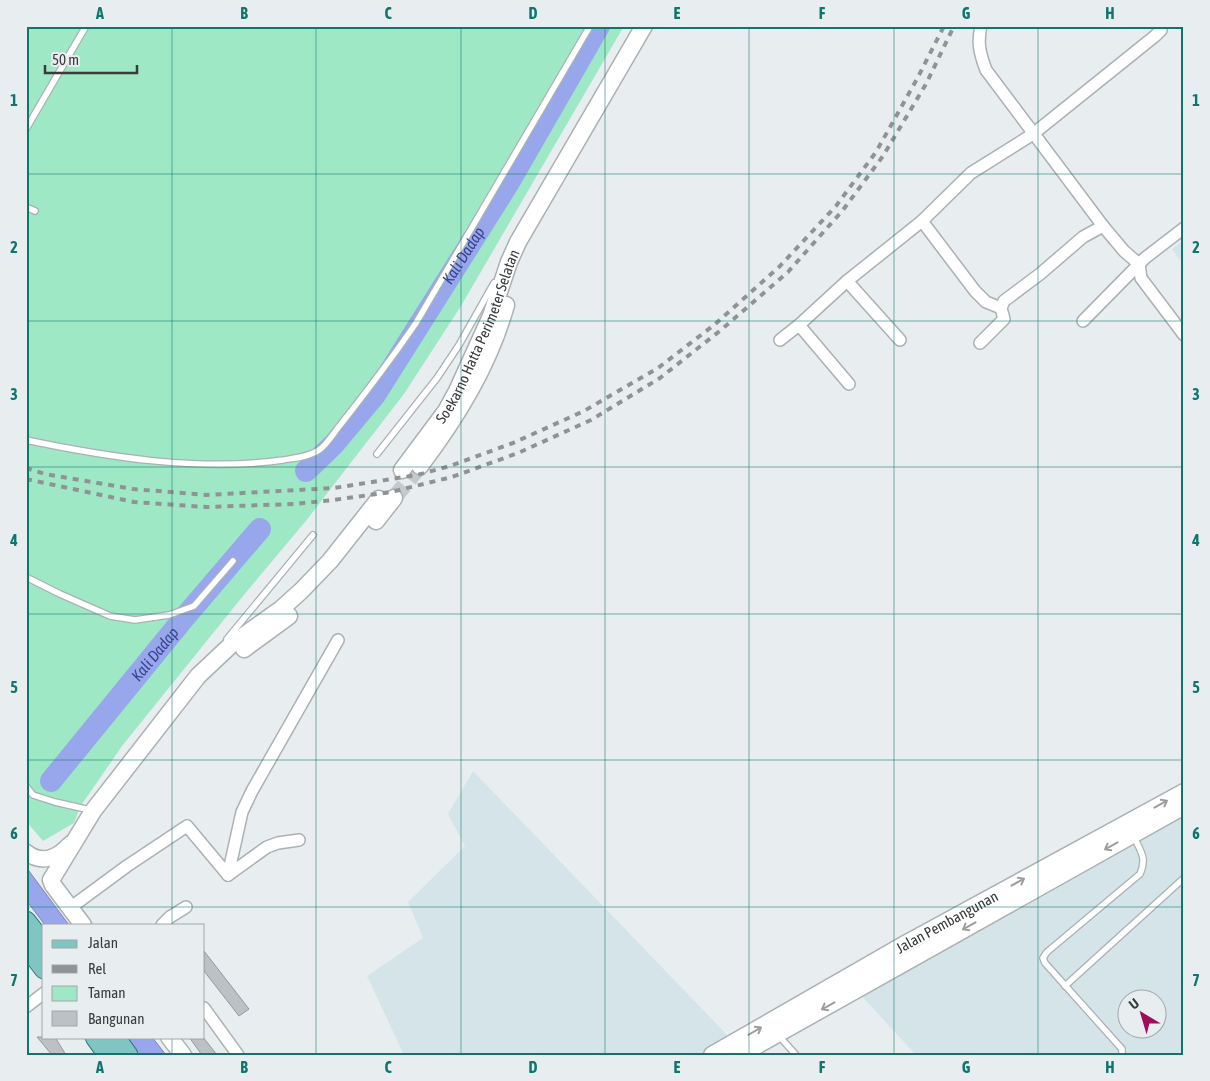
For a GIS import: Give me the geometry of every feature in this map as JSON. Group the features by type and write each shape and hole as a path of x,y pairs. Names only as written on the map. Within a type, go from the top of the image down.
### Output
{"main road":[{"name":"Soekarno Hatta Perimeter Selatan","path":"402,470 446,411 457,391 491,316 509,262 518,242 644,26"},
{"name":"Soekarno Hatta Perimeter Selatan","path":"420,466 469,394 487,356 502,318 524,244 544,197"},
{"path":"82,924 51,882 52,877 93,811 176,703 198,676 232,644 302,592 387,499 344,561 310,599 202,679 176,703"},
{"name":"Jalan Pembangunan","path":"740,1055 1129,829 1184,792"},
{"name":"Jalan Pembangunan","path":"712,1055 907,943 1129,829 1184,806"},
{"path":"26,921 42,941"},
{"path":"26,946 42,966"},
{"path":"96,1038 108,1055"},
{"path":"116,1038 128,1055"},
{"path":"170,1038 183,1055"}],"street":[{"path":"981,26 978,40 980,54 986,70 1103,226 1124,251 1139,264 1141,278 1184,335"},
{"path":"780,340 800,325 847,281 922,221 971,173 1033,134 1155,36 1161,30 1160,26"},
{"path":"922,221 975,291 986,302 1001,308"},
{"path":"980,343 1004,319 1001,308 1004,301 1040,274 1083,237 1103,226"},
{"path":"1083,321 1139,264 1184,228"},
{"path":"847,281 900,340"},
{"path":"800,325 849,384"},
{"path":"228,875 242,812 252,791 338,640"},
{"path":"68,905 187,826 228,875"},
{"path":"26,852 39,859 53,858 65,850 81,832"},
{"path":"228,875 267,846 299,840"},
{"path":"163,924 170,916 186,906"},
{"path":"26,1007 42,995"},
{"path":"205,1009 238,1055"}],"lane":[{"path":"26,129 86,26"},
{"path":"26,440 77,451 134,459 208,463 264,462 301,457 320,450 391,360 416,323 590,26"},
{"path":"26,206 35,211"},
{"path":"377,454 422,398 459,345 518,242"},
{"path":"198,676 313,535"},
{"path":"26,577 110,616 135,620 169,616 194,606 232,561"},
{"path":"26,786 33,795 93,811"},
{"path":"1122,1055 1122,1049 1044,963 1043,958 1047,952 1140,874 1144,864 1143,854 1129,829"},
{"path":"1065,986 1184,878"},
{"path":"777,1034 796,1055"}],"shaded area":[{"path":"1184,240 1184,265 1172,249"},
{"path":"473,771 734,1042 711,1055 404,1055 367,976 423,938 408,902 465,846 448,814"},
{"path":"1184,806 1184,1055 916,1055 856,990"}],"green space":[{"path":"26,26 624,26 461,306 404,394 305,522 122,746 80,807 74,823 43,841 26,821"}],"water":[{"path":"26,867 68,924 44,924 26,900"},
{"path":"127,1038 153,1038 166,1055 139,1055"}],"building":[{"path":"205,952 249,1009 239,1016 205,972"},
{"path":"37,1037 56,1038 66,1055 52,1055"},
{"path":"190,1038 204,1038 217,1055 202,1055"}],"waterway":[{"name":"Kali Dadap","path":"306,471 334,444 375,395 508,184 599,26"},
{"name":"Kali Dadap","path":"51,781 184,618 260,529"}],"tunnel":[{"path":"394,498 420,466"}],"railway":[{"path":"26,468 45,474 133,489 206,495 334,488 417,475 450,466 513,443 584,411 658,368 714,325 780,266 836,206 876,152 944,26"},
{"path":"26,479 134,502 206,507 294,504 333,500 391,492 452,477 518,453 591,420 660,378 721,330 788,272 843,210 883,156 926,84 954,26"}]}
